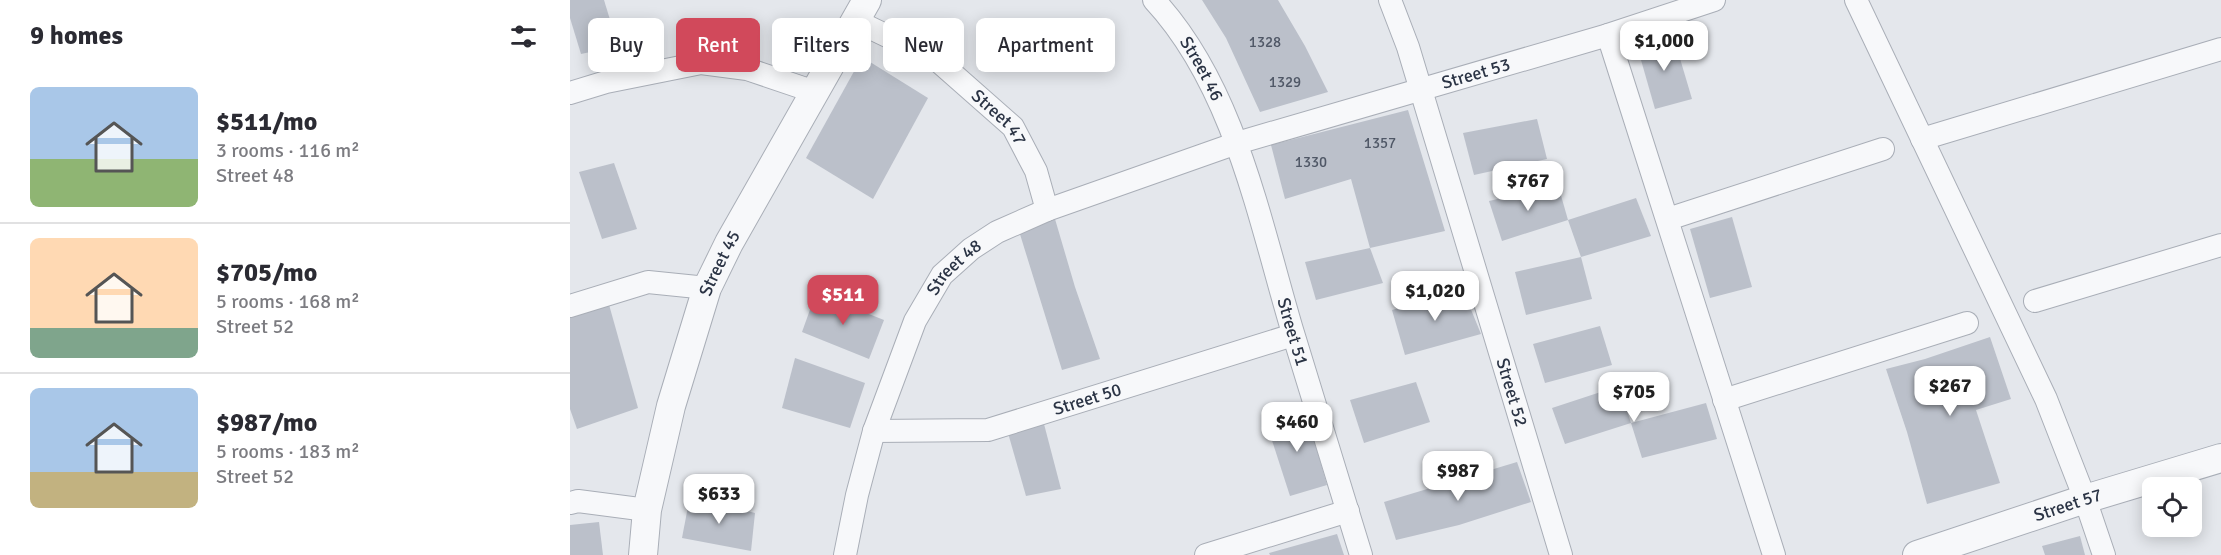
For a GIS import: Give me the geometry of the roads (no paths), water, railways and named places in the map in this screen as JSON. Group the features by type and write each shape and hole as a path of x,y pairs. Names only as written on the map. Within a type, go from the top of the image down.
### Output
{"street":[{"name":"Street 46","path":"1154,0 1168,15 1198,62 1237,143"},
{"name":"Street 52","path":"1390,0 1421,90 1562,555"},
{"name":"Street 53","path":"1237,143 1608,35 1714,0"},
{"path":"1856,0 2046,399 2104,555"},
{"name":"Street 45","path":"643,555 646,510 671,406 707,288 729,243 860,10"},
{"name":"Street 47","path":"860,10 937,60 1013,127 1036,171 1047,210"},
{"path":"1608,35 1774,555"},
{"path":"1922,139 2221,49"},
{"path":"570,93 606,82 701,63 747,69 815,92"},
{"name":"Street 48","path":"845,555 857,495 874,431 915,321 942,275 971,249 997,232 1047,210 1237,143"},
{"name":"Street 51","path":"1237,143 1361,555"},
{"path":"1668,219 1883,149"},
{"path":"2035,301 2221,245"},
{"path":"570,306 648,282 707,288"},
{"path":"1724,400 1967,322"},
{"name":"Street 50","path":"874,431 988,430 1293,335"},
{"name":"Street 57","path":"1917,555 2085,499 2221,458"},
{"path":"570,503 578,501 646,510"},
{"path":"1206,555 1348,511"}]}
